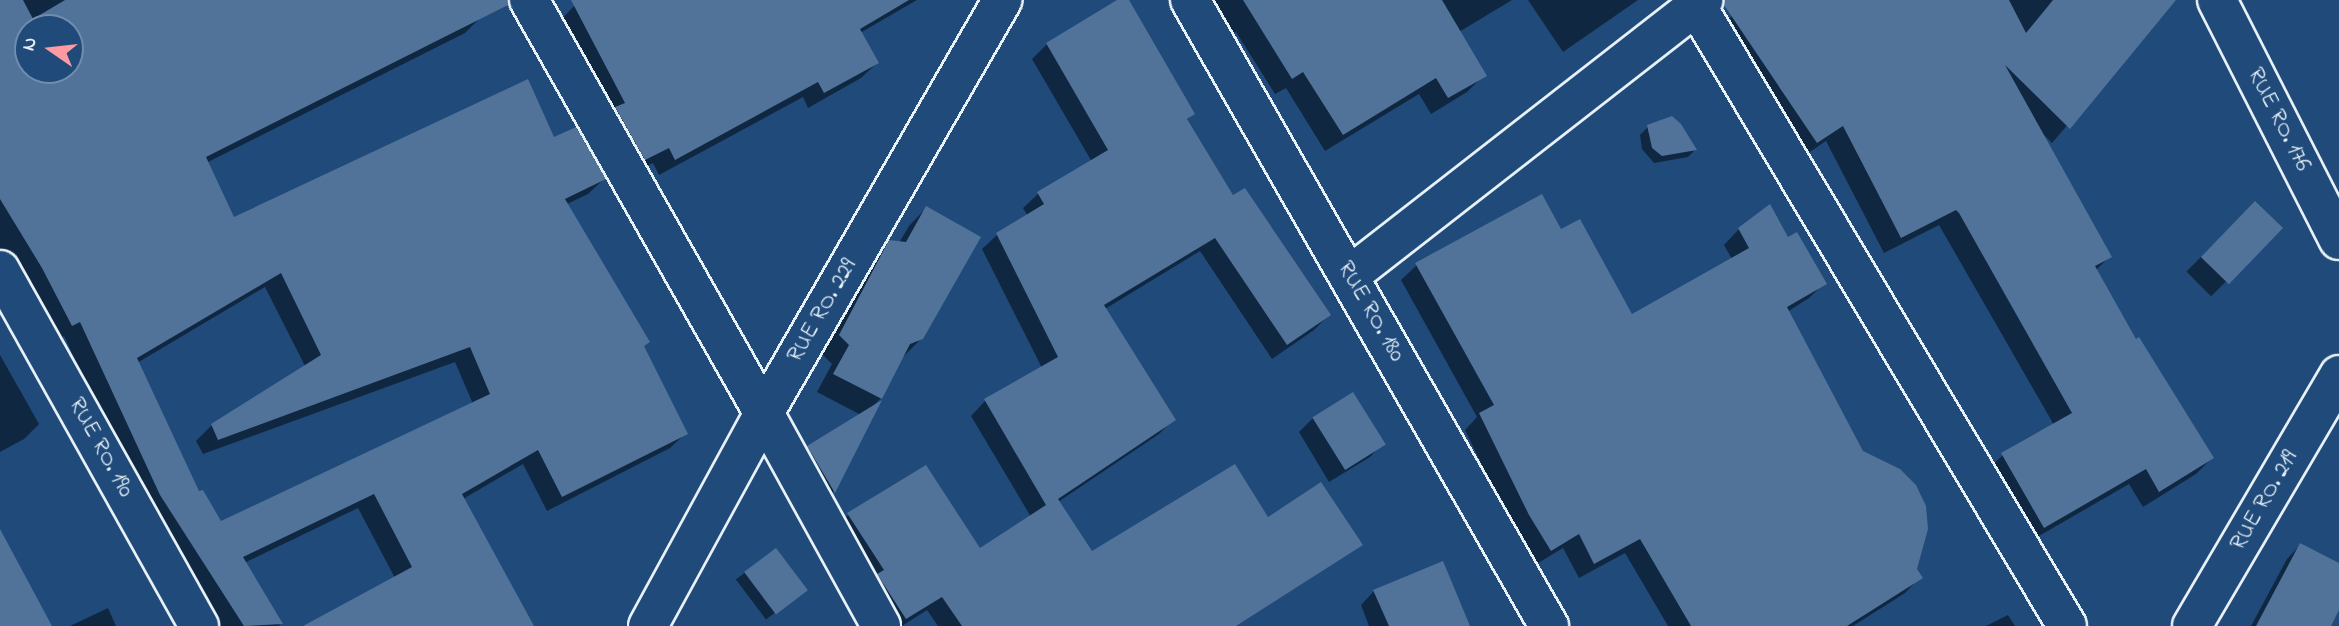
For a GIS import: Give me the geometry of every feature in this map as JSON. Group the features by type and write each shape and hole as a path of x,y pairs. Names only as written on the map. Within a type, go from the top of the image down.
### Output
{"street":[{"path":"529,0 764,413 881,626"},
{"name":"RUE RO. 229","path":"648,626 764,413 1002,0"},
{"name":"RUE RO. 180","path":"1190,0 1549,626"},
{"name":"RUE RO. 176","path":"2217,0 2339,240"},
{"path":"1349,276 1700,2 2067,626"},
{"name":"RUE RO. 190","path":"0,270 199,626"},
{"name":"RUE RO. 219","path":"2192,626 2339,375"}],"building":[{"path":"0,0 23,0 30,14 14,14 14,84 84,84 84,14 41,14 65,0 507,0 508,5 206,157 234,217 528,79 554,137 576,127 606,179 565,199 650,342 644,346 688,434 562,497 538,450 462,494 534,626 303,626 412,567 374,494 243,557 283,624 244,626 160,495 80,322 72,326 42,268 0,199","holes":["281,273 321,355 211,424 218,440 470,347 490,394 221,521 203,490 199,491 137,358"]},
{"path":"571,0 909,0 860,29 879,63 824,93 818,82 675,160 669,148 645,160 615,107 625,103"},
{"path":"1117,0 1129,0 1195,114 1187,119 1233,195 1245,188 1331,315 1287,345 1215,238 1104,305 1176,420 1058,499 1092,551 1235,464 1268,517 1321,482 1363,545 1236,626 962,626 942,597 906,619 877,574 884,570 847,513 926,465 980,548 1046,505 984,399 1058,357 996,233 1044,204 1037,192 1108,150 1046,43"},
{"path":"1243,0 1442,0 1487,76 1448,98 1436,78 1343,135 1303,72 1292,79"},
{"path":"1724,0 2009,0 2026,33 2053,0 2176,0 2070,129 2005,65 2112,257 2095,266 2136,339 2139,337 2214,458 2159,492 2146,469 2044,528 2001,453 2072,413 1959,213 1956,210 1901,238 1843,126 1817,143 1724,5"},
{"path":"1672,116 1681,124 1697,150 1662,156 1652,148 1647,125"},
{"path":"1542,194 1561,229 1580,219 1632,314 1749,248 1738,228 1770,204 1788,237 1797,232 1827,284 1787,307 1863,451 1900,469 1916,485 1926,506 1928,529 1917,569 1923,578 1847,626 1691,626 1640,539 1594,564 1579,534 1551,551 1529,515 1479,413 1494,405 1415,263"},
{"path":"2255,201 2283,228 2229,284 2201,257"},
{"path":"926,206 981,237 923,339 910,344 882,399 833,374 849,345 839,335 889,240 906,242"},
{"path":"1353,392 1386,445 1345,470 1312,417"},
{"path":"882,400 835,493 807,446"},
{"path":"0,529 52,626 0,626"},
{"path":"2300,543 2339,563 2339,610 2331,626 2256,626"},
{"path":"776,548 808,590 776,614 744,572"},
{"path":"1443,561 1470,626 1389,626 1373,590"}]}
